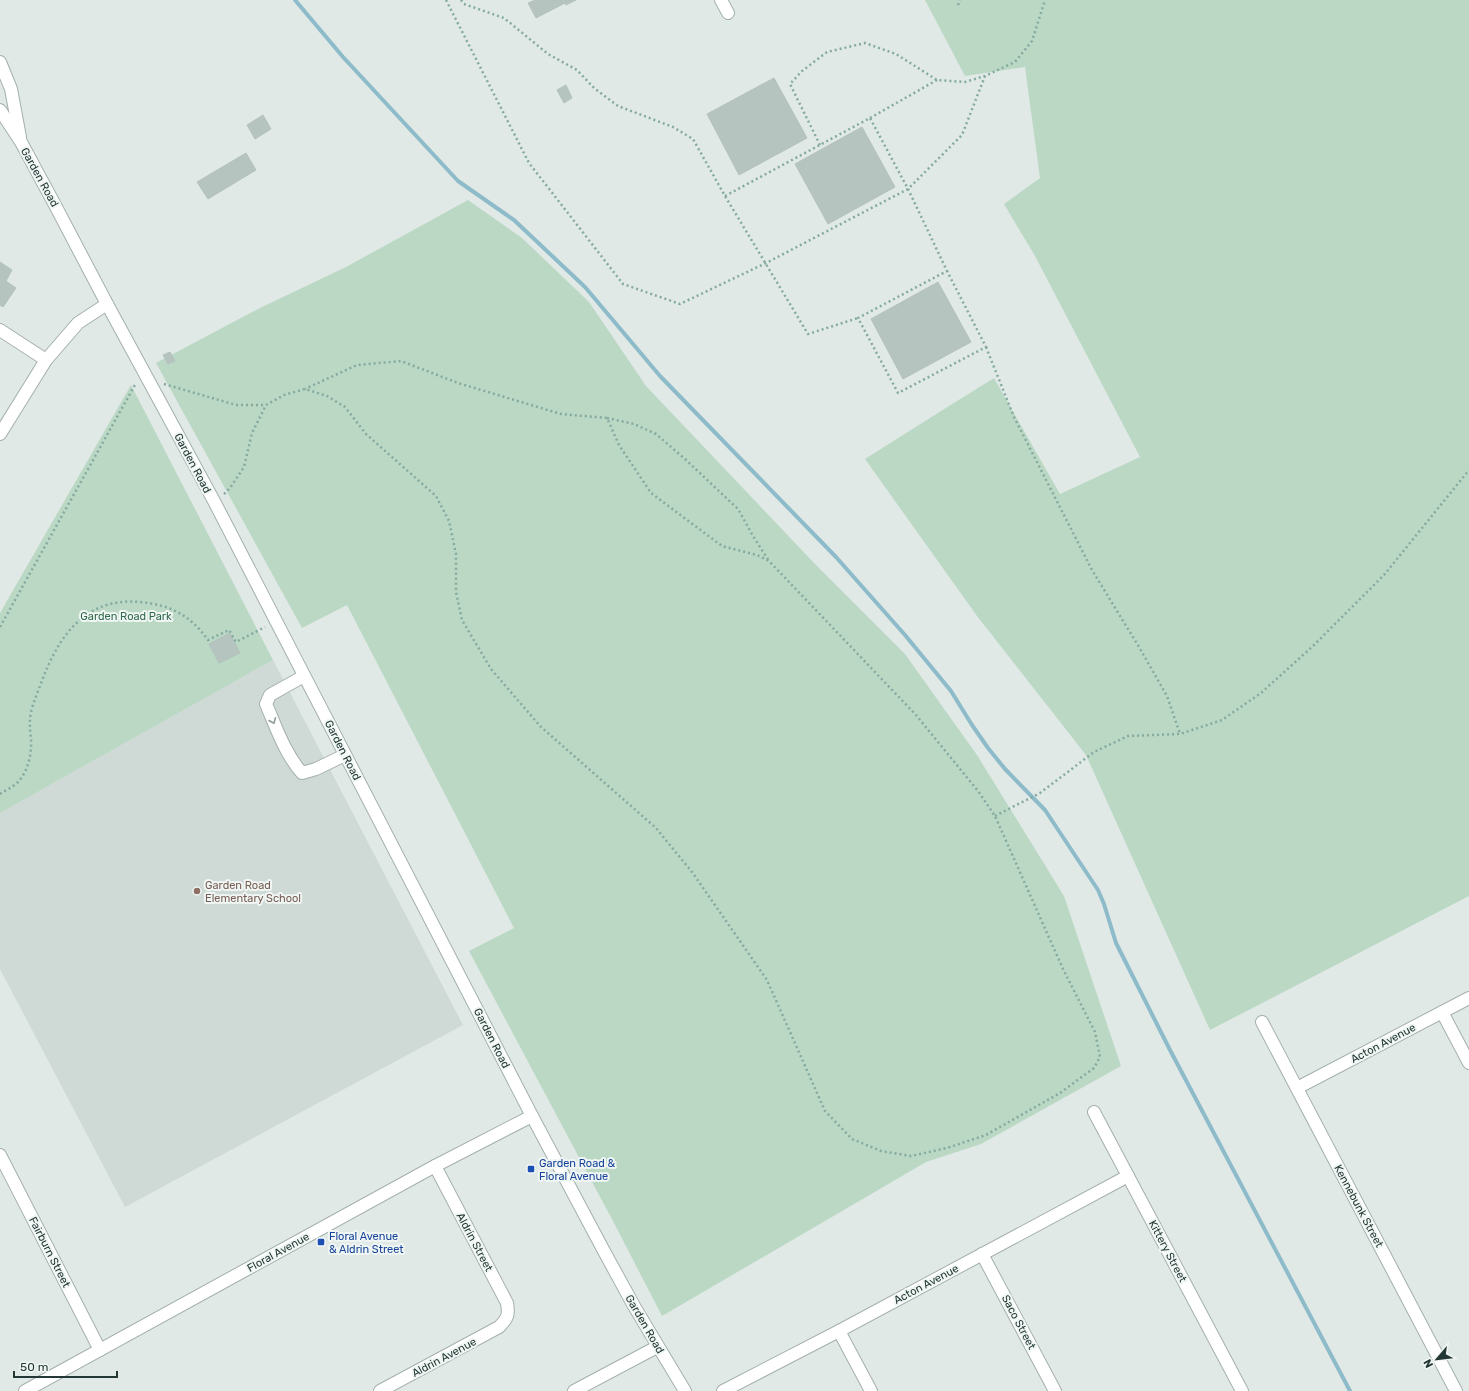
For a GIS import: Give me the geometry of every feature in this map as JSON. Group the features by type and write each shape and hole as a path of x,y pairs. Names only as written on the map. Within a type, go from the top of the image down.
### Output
{"street":[{"path":"721,0 728,13"},
{"path":"0,62 11,89 21,142"},
{"name":"Garden Road","path":"0,110 21,142 215,503 532,1116 634,1306 685,1391"},
{"path":"0,434 46,360 78,323 107,304"},
{"path":"0,330 46,360"},
{"path":"304,676 270,695 266,704 283,742 295,764 302,772 316,769 345,755"},
{"name":"Acton Avenue","path":"1297,1088 1469,998"},
{"path":"1442,1012 1469,1064"},
{"name":"Kennebunk Street","path":"1262,1022 1456,1391"},
{"name":"Kittery Street","path":"1094,1112 1242,1391"},
{"name":"Floral Avenue","path":"25,1391 435,1166 532,1116"},
{"name":"Fairburn Street","path":"0,1154 100,1350"},
{"name":"Aldrin Street","path":"435,1166 507,1303 508,1311 506,1320"},
{"name":"Acton Avenue","path":"723,1391 839,1331 1128,1176"},
{"name":"Saco Street","path":"982,1254 1055,1391"},
{"name":"Aldrin Avenue","path":"380,1391 499,1327 506,1320"},
{"path":"839,1331 871,1391"},
{"path":"574,1391 657,1346"}],"path":[{"path":"446,0 528,163 623,284 680,304 766,263 908,189 962,134 985,76"},
{"path":"461,0 464,4 504,18 548,54 577,70 594,88 618,106 672,127 693,139 725,196 808,334 858,318 947,272"},
{"path":"958,5 960,0"},
{"path":"820,145 790,84 802,71 827,52 865,43 896,54 937,80 965,82 985,76 1015,62 1032,41 1045,0"},
{"path":"725,196 937,80"},
{"path":"870,118 908,189 947,272 986,347 1014,417 1092,570 1167,696 1180,734"},
{"path":"858,318 898,393 986,347"},
{"path":"0,627 145,374 236,404 266,405 284,395 305,390 357,365 401,360 458,383 561,414 607,418 634,424 656,434 738,509 753,536 770,561 916,715 978,791 995,816 1063,969 1095,1032 1100,1057 1094,1068 1060,1093 986,1135 947,1148 911,1156 881,1152 852,1139 825,1111 766,980 692,872 656,828 540,726 491,669 462,620 456,592 456,554 449,521 436,496 366,434 345,407 327,396 305,390"},
{"path":"215,503 230,488 244,467 252,432 266,405"},
{"path":"607,418 619,445 651,493 722,546 757,555 770,561"},
{"path":"995,816 1040,793 1094,752 1128,736 1180,734 1222,720 1261,693 1313,646 1384,575 1469,470"},
{"path":"0,794 17,783 22,777 28,761 31,751 29,729 32,711 50,658 67,632 85,616 112,603 130,601 156,604 180,612 193,622 208,640 229,630 236,642 276,622"}],"shaded area":[{"name":"Garden Road Elementary School","path":"273,660 463,1025 125,1207 0,969 0,813"}],"green space":[{"path":"925,0 1469,0 1469,896 1210,1030 1086,755 977,616 865,459 994,378 1060,494 1140,457 1035,256 1004,204 1040,178 1025,67 965,76"},
{"path":"468,200 522,238 589,302 646,386 816,565 905,654 977,755 1064,896 1121,1066 981,1144 926,1162 662,1316 469,951 514,928 347,605 302,628 156,363 260,308 346,267"},
{"name":"Garden Road Park","path":"131,385 273,660 0,813 0,613"}],"building":[{"path":"535,0 576,0 566,5 565,3 536,18 528,3"},
{"path":"774,78 807,138 739,175 707,114"},
{"path":"566,85 572,98 564,103 557,90"},
{"path":"263,115 271,129 255,139 247,125"},
{"path":"862,127 895,187 828,224 795,164"},
{"path":"246,153 256,170 208,199 197,182"},
{"path":"0,262 12,270 6,281 16,288 3,307 0,305"},
{"path":"938,282 971,342 903,379 871,319"},
{"path":"170,352 175,361 168,364 163,355"},
{"path":"230,633 240,653 219,663 209,644"}],"waterway":[{"path":"295,0 343,57 458,181 514,220 585,287 660,376 836,557 905,635 951,691 972,725 1005,769 1045,810 1098,890 1116,943 1170,1050 1350,1391"}],"place":[{"name":"Garden Road Elementary School","path":"197,891"},
{"name":"Garden Road & Floral Avenue","path":"531,1169"},
{"name":"Floral Avenue & Aldrin Street","path":"321,1242"}]}
